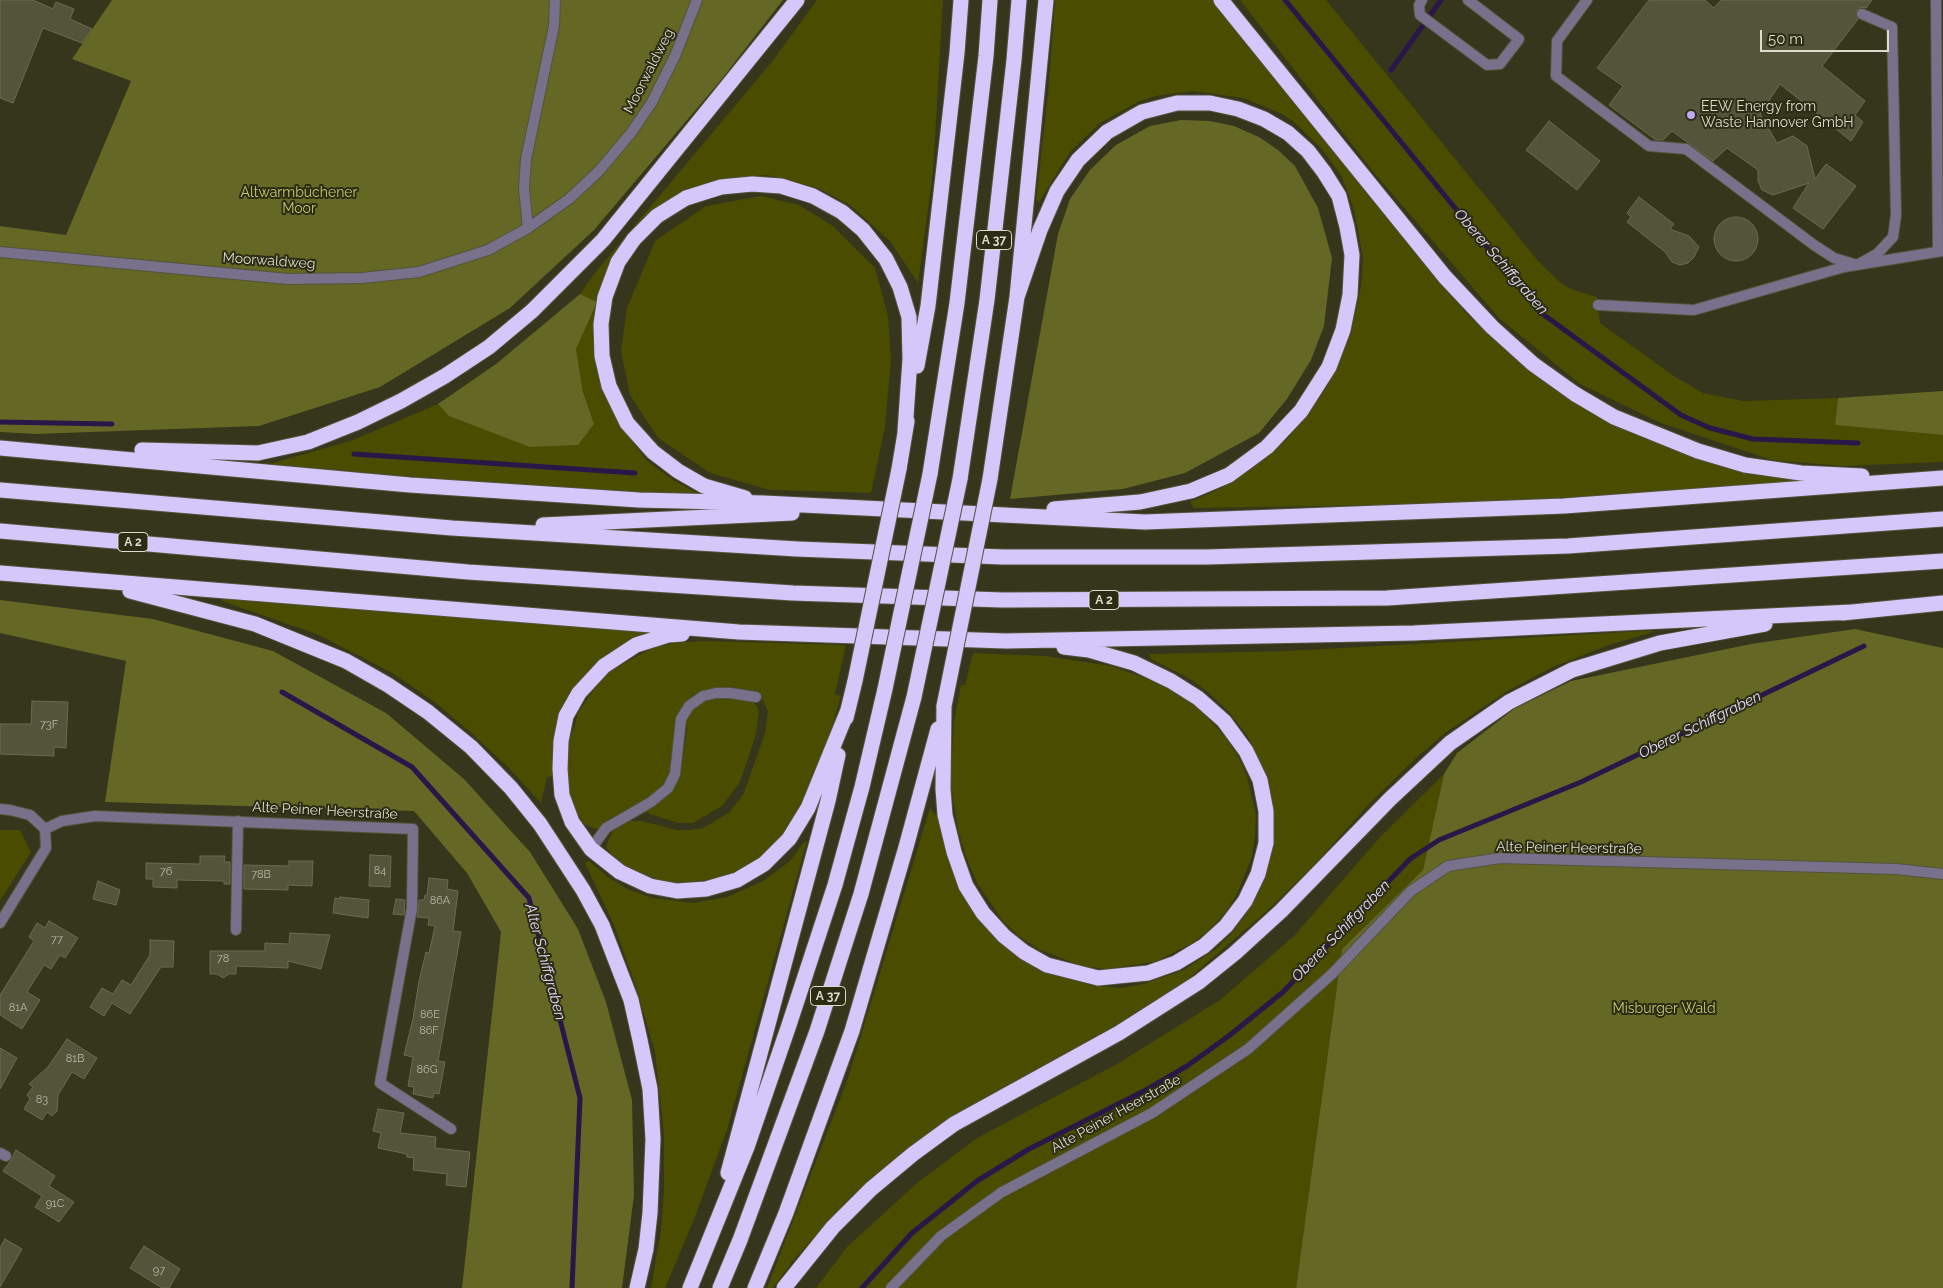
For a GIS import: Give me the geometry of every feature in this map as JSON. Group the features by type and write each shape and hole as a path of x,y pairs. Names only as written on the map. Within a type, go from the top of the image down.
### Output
{"highway":[{"path":"46,451 98,447 205,453 258,453 308,442 358,422 445,376 489,347 532,311 603,240 796,0"},
{"path":"713,1231 828,801 899,469 928,306 957,53 961,0"},
{"name":"A 37","path":"690,1288 747,1147 835,885 862,787 885,689 930,474 958,303 986,56 990,0"},
{"name":"A 37","path":"720,1288 744,1231 817,1031 860,894 914,697 960,479 987,300 1019,0"},
{"path":"755,1288 786,1213 852,1031 906,847 944,706 990,479 1017,297 1046,0"},
{"path":"1221,0 1445,277 1492,327 1533,364 1575,394 1614,417 1698,451 1745,465 1801,473 1938,479"},
{"path":"1005,514 1140,502 1191,491 1229,476 1267,446 1300,411 1328,367 1343,330 1350,295 1352,255 1339,196 1308,151 1288,133 1264,119 1238,108 1210,103 1177,103 1142,112 1106,132 1078,160 1057,192 1040,230 1017,297"},
{"path":"763,504 704,486 678,472 653,452 627,423 609,386 602,356 601,324 605,297 618,262 634,239 657,216 686,198 720,186 752,184 781,186 813,196 842,212 863,230 886,259 900,287 909,317 910,359 905,431"},
{"path":"0,448 410,485 639,500 1005,514 1145,522 1555,506 1938,479"},
{"path":"0,490 452,528 797,549 1003,557 1207,557 1568,546 1943,519"},
{"path":"452,528 654,521 878,509"},
{"name":"A 2","path":"0,530 468,572 793,593 1003,600 1387,598 1943,561"},
{"path":"0,573 739,632 1006,640 1414,633 1852,612"},
{"path":"82,580 193,606 255,624 346,661 388,685 428,712 471,747 511,788 540,824 584,890 602,925 621,972 636,1024 650,1089 653,1139 650,1213 646,1250 637,1288"},
{"path":"784,1288 834,1227 871,1189 913,1154 954,1124 1119,1033 1199,982 1282,911 1390,799 1450,743 1509,702 1572,670 1660,643 1749,627 1852,612 1943,602"},
{"path":"739,632 668,635 636,645 604,666 579,692 566,716 561,741 560,769 562,795 572,822 591,849 620,872 650,886 677,891 706,889 737,880 764,864 789,839 808,808 848,710"},
{"path":"944,706 943,789 945,816 954,852 966,886 983,913 1004,936 1024,952 1047,965 1072,973 1098,978 1121,977 1148,973 1176,963 1204,946 1226,926 1245,901 1258,874 1266,843 1266,811 1260,780 1246,751 1224,721 1198,698 1171,681 1134,663 1089,650 1006,640"}],"street":[{"path":"528,228 524,188 526,159 554,26 555,0"},
{"name":"Moorwaldweg","path":"0,252 288,279 362,278 428,269 488,250 528,228 575,193 599,171 632,133 652,102 675,56 697,0"},
{"path":"1422,0 1419,5 1420,15 1487,65 1500,64 1519,39 1468,0"},
{"path":"1587,0 1557,41 1556,76 1649,146 1686,149 1814,245 1834,258 1857,265 1877,254 1893,237 1896,215 1892,27 1862,14"},
{"path":"1598,305 1694,310 1857,265 1941,251 1936,0"},
{"path":"591,849 606,828 651,802 668,788 675,774 681,720 689,706 703,696 716,693 730,692 756,697"},
{"path":"0,810 10,810 30,815 45,829 46,848 0,923"},
{"name":"Alte Peiner Heerstraße","path":"45,829 62,821 95,816 413,829 412,908 380,1083 451,1129"},
{"path":"236,930 238,821"},
{"name":"Alte Peiner Heerstraße","path":"891,1288 940,1236 1002,1192 1152,1113 1248,1049 1332,974 1411,891 1448,866 1500,858 1896,869 1943,874"}],"shaded area":[{"path":"817,0 943,0 933,173 918,283 889,240 850,205 818,188 767,175 720,180 683,192 613,260 597,302 595,356 602,389 622,427 646,460 673,480 701,495 545,489 269,464 353,440 438,404 449,416 594,424 583,392 576,349 596,302 580,294 594,274 774,59"},
{"path":"1055,0 1212,0 1449,293 1470,317 1521,364 1571,400 1630,433 1717,464 1799,479 1798,483 1465,504 1194,508 1190,502 1223,487 1255,466 1286,440 1312,409 1328,385 1351,334 1361,286 1363,258 1354,210 1342,177 1323,150 1294,122 1282,114 1243,98 1193,91 1155,96 1138,102 1100,123 1070,152 1039,202 1036,200 1048,94"},
{"path":"1240,0 1326,0 1539,262 1562,284 1571,289 1597,297 1600,323 1674,376 1703,393 1743,401 1838,398 1835,425 1943,435 1943,462 1843,466 1772,460 1661,423 1580,384 1499,318 1375,174"},
{"path":"761,196 799,205 833,226 875,268 888,316 891,360 885,427 871,493 770,490 710,473 658,438 630,395 621,351 627,308 655,241 706,206"},
{"path":"222,597 651,632 623,644 606,656 593,666 575,689 554,741 552,776 547,778 541,803 508,767 469,731 436,703 394,674 319,635 222,601"},
{"path":"1656,631 1606,646 1551,668 1509,690 1445,733 1417,757 1371,802 1314,865 1267,911 1187,980 1114,1026 967,1107 924,1136 852,1195 792,1262 773,1288 767,1288 848,1078 930,808 937,817 953,871 984,925 1013,954 1048,973 1090,985 1121,988 1143,984 1184,970 1217,948 1233,932 1247,913 1263,882 1273,847 1274,829 1269,787 1263,768 1247,735 1226,709 1209,693 1192,680 1151,659 1149,654 1288,651"},
{"path":"703,641 846,645 835,694 841,696 816,782 790,830 760,859 742,869 721,877 696,882 673,883 635,873 615,859 606,847 609,839 613,831 630,821 642,821 677,830 689,830 703,828 730,812 744,793 765,733 768,711 761,697 750,690 731,687 707,689 693,695 678,713 672,771 666,782 645,800 610,818 601,828 595,829 584,824 574,808 569,789 567,749 579,711 601,679 614,669 652,648 673,643"},
{"path":"973,653 1046,656 1111,666 1157,682 1178,694 1198,708 1224,735 1238,756 1247,776 1256,815 1255,835 1252,857 1237,894 1225,913 1209,930 1191,944 1154,962 1106,969 1082,966 1040,950 1019,936 1003,921 977,883 966,857 958,830 950,779 954,721 961,685 965,685"},
{"path":"711,697 747,699 755,703 759,711 756,734 740,782 722,806 693,823 678,823 650,814 644,810 675,785 681,771 687,729 685,721 688,713 701,702"},
{"path":"1444,774 1423,870 1342,949 1296,1288 816,1288 847,1247 917,1183 977,1138 1117,1064 1220,1000 1294,936 1381,836"},
{"path":"0,830 20,830 31,852 0,901"},
{"path":"807,841 727,1130 693,1222 665,1288 651,1288 661,1230 664,1191 664,1133 655,1052 635,984 614,925 585,863 589,861 608,877 629,890 653,898 693,903 727,897 763,881 790,861 804,842"}],"green space":[{"name":"Altwarmbüchener Moor","path":"112,0 783,0 721,80 594,230 510,308 380,387 259,426 36,434 0,432 0,226 66,235 131,81 72,59"},
{"path":"1181,120 1210,121 1234,126 1259,137 1278,150 1295,166 1318,208 1332,258 1324,326 1311,360 1287,399 1259,433 1185,473 1123,489 1010,499 1058,234 1070,199 1090,170 1116,145 1150,126"},
{"path":"580,294 597,302 576,349 583,392 594,424 578,445 530,447 449,416 438,404 496,364"},
{"path":"1943,391 1943,435 1835,425 1838,398"},
{"path":"0,600 153,619 273,651 386,713 464,779 530,852 578,929 606,1002 632,1100 634,1195 622,1288 462,1288 501,932 467,873 414,811 105,802 126,661 0,633"},
{"name":"Misburger Wald","path":"1855,629 1943,648 1943,1288 1296,1288 1342,949 1423,870 1444,774 1457,753 1514,709 1571,681 1751,644"}],"building":[{"path":"0,0 33,0 53,9 56,2 74,9 70,19 92,29 82,43 43,28 13,103 0,98"},
{"name":"EEW Energy from Waste Hannover GmbH","path":"1649,0 1705,0 1714,8 1721,0 1872,0 1866,8 1861,7 1856,11 1858,19 1822,66 1865,101 1855,115 1863,122 1851,141 1780,84 1760,114 1777,143 1793,136 1807,146 1815,179 1826,164 1856,186 1823,229 1793,208 1809,183 1773,195 1762,190 1758,181 1758,170 1727,148 1713,161 1672,131 1663,140 1656,140 1609,105 1623,86 1597,68"},
{"path":"1549,121 1600,161 1577,190 1526,150"},
{"path":"1639,197 1674,224 1670,229 1689,236 1699,247 1694,257 1688,263 1680,265 1672,262 1665,252 1627,222 1631,217 1627,213"},
{"path":"1732,217 1740,217 1752,223 1758,239 1752,255 1740,261 1732,261 1720,255 1714,243 1714,235 1720,223"},
{"path":"32,701 68,702 66,748 54,747 54,756 0,754 0,724 31,724"},
{"path":"370,855 391,856 390,887 369,886"},
{"path":"200,856 225,856 224,862 230,862 230,884 224,884 224,881 177,880 177,888 153,887 153,879 146,879 146,863 200,864"},
{"path":"289,861 313,861 312,886 288,885 288,890 244,889 244,865 289,866"},
{"path":"429,878 448,880 447,889 458,891 453,931 461,932 438,1061 445,1062 439,1094 434,1093 433,1098 413,1094 414,1087 408,1086 413,1057 404,1055 413,1019 419,981 426,952 429,953 435,926 428,925 429,918 417,917 419,900 424,900 425,895 427,895"},
{"path":"98,881 120,890 116,905 93,899"},
{"path":"340,897 369,900 368,918 333,913 335,898 340,899"},
{"path":"396,899 405,900 404,915 393,914"},
{"path":"49,921 78,938 65,958 60,955 51,969 44,965 27,992 40,1000 22,1029 0,1015 0,995 34,941 29,937 37,923 45,928"},
{"path":"290,933 330,935 321,969 288,961 288,968 236,966 236,974 229,974 223,978 217,974 210,974 210,951 265,951 265,943 289,944"},
{"path":"150,940 174,941 173,967 161,967 130,1014 112,1003 104,1016 90,1007 102,988 113,994 122,980 131,985 150,955"},
{"path":"67,1039 97,1058 84,1079 72,1072 58,1095 57,1111 52,1116 47,1112 42,1120 24,1109 30,1099 27,1095 33,1087 29,1084 48,1067"},
{"path":"0,1048 17,1058 0,1089"},
{"path":"378,1109 404,1113 400,1133 436,1137 435,1148 470,1152 466,1187 446,1185 447,1174 413,1170 414,1158 407,1157 407,1154 378,1148 381,1133 373,1131"},
{"path":"16,1150 55,1176 49,1186 74,1202 59,1222 35,1207 42,1196 3,1171"},
{"path":"5,1239 22,1249 0,1287 0,1248"},
{"path":"144,1246 180,1269 169,1288 162,1288 130,1268"}],"waterway":[{"name":"Oberer Schiffgraben","path":"1285,0 1540,312 1681,415 1710,428 1753,439 1858,443"},
{"name":"Oberer Schiffgraben","path":"1391,70 1441,0"},
{"path":"0,422 112,424"},
{"path":"354,454 635,473"},
{"name":"Oberer Schiffgraben","path":"862,1288 912,1233 977,1181 1029,1149 1146,1090 1187,1066 1230,1035 1283,992 1410,859 1439,840 1581,782 1864,646"},
{"name":"Alter Schiffgraben","path":"282,692 412,767 529,898 580,1098 572,1288"}],"place":[{"name":"EEW Energy from Waste Hannover GmbH","path":"1691,115"}]}
